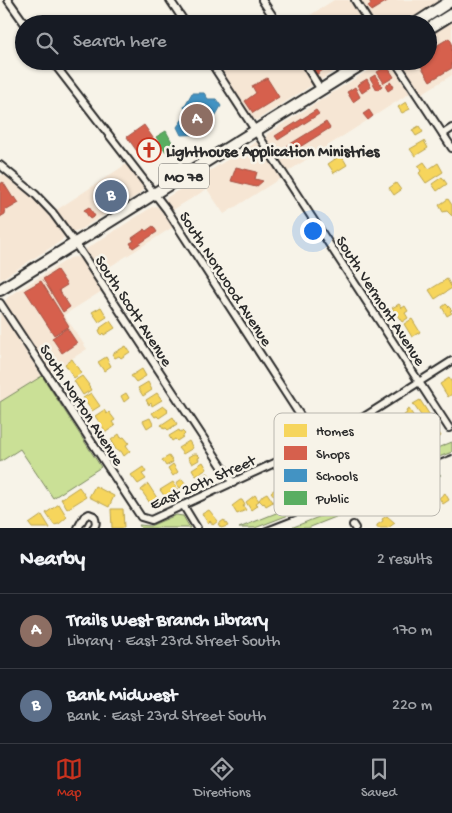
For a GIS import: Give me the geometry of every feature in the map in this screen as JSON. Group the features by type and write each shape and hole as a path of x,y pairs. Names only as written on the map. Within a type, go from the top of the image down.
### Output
{"main road":[{"path":"429,15 452,0"},
{"path":"437,23 452,14"},
{"name":"MO 78","path":"0,290 353,70"}],"street":[{"path":"8,0 19,15"},
{"path":"170,0 180,15"},
{"path":"262,0 272,15"},
{"path":"355,0 364,15"},
{"name":"South Norwood Avenue","path":"59,70 167,210 299,413"},
{"name":"South Vermont Avenue","path":"216,70 439,413"},
{"path":"308,70 321,90"},
{"path":"401,70 452,148"},
{"path":"443,134 452,128"},
{"name":"South Scott Avenue","path":"0,165 35,194 53,213 75,243 233,482"},
{"name":"South Norton Avenue","path":"0,303 141,517 145,519"},
{"name":"East 20th Street","path":"370,413 452,361"},
{"name":"South Vermont Avenue","path":"440,414 449,428"},
{"name":"East 20th Street","path":"145,519 151,520 274,463"},
{"path":"183,505 197,528"},
{"path":"81,528 84,517 88,514 94,516 96,520 96,525 93,528"}],"shaded area":[{"path":"334,0 349,0 358,15 310,15"},
{"path":"358,0 446,0 422,15 368,15"},
{"path":"452,18 452,75 421,94 405,70 437,70 437,27"},
{"path":"224,70 336,70 257,120 249,116 221,72"},
{"path":"369,70 394,70 410,93 287,172 268,143 267,134"},
{"path":"256,142 281,178 224,214 207,189 171,211 165,201 166,198"},
{"path":"128,163 144,186 141,193 76,232 71,231 55,211"},
{"path":"5,173 30,194 57,225 64,237 61,241 0,280 0,176"},
{"path":"156,206 173,227 98,274 86,257 86,249"},
{"path":"70,258 79,258 102,291 64,315 87,349 51,372 5,301 8,297"},
{"path":"0,312 42,376 0,402"}],"green space":[{"path":"42,376 101,467 53,498 20,449 0,462 0,402"},
{"path":"452,442 452,452 440,457 440,447"},
{"path":"274,514 274,516 286,516 255,528 239,528"},
{"path":"176,515 183,516 190,528 141,528 139,525 150,526"},
{"path":"321,516 338,516 308,528 291,528"}],"building: Homes":[{"path":"406,102 410,109 402,113 398,107"},
{"path":"419,126 423,132 416,136 412,130"},
{"path":"424,141 428,148 415,156 410,149"},
{"path":"341,155 347,165 334,173 328,164"},
{"path":"424,162 429,169 438,163 443,172 426,183 419,173 421,171 418,166"},
{"path":"442,177 447,184 437,191 432,184"},
{"path":"396,183 401,190 394,195 389,188"},
{"path":"448,199 452,205 452,216 447,211 443,212 439,205"},
{"path":"447,279 452,288 435,299 429,290"},
{"path":"399,304 402,308 405,306 408,311 405,313 408,318 402,322 392,308"},
{"path":"446,304 452,310 450,311 452,313 447,316 442,307"},
{"path":"101,307 107,317 99,322 92,312"},
{"path":"412,319 420,332 412,337 404,324"},
{"path":"110,321 115,328 101,335 100,328"},
{"path":"126,346 130,352 121,358 119,356 115,358 112,354"},
{"path":"106,357 111,366 104,371 98,362"},
{"path":"72,359 81,373 74,378 65,364"},
{"path":"142,369 146,376 136,382 131,376"},
{"path":"82,376 91,390 83,395 74,381"},
{"path":"449,378 452,383 452,394 448,397 440,384"},
{"path":"148,382 152,390 143,396 138,388"},
{"path":"91,393 100,406 92,411 83,398"},
{"path":"126,393 129,398 124,402 121,396"},
{"path":"157,393 162,400 152,406 151,403 149,405 146,400"},
{"path":"420,400 428,413 419,413 413,404"},
{"path":"163,406 168,412 159,418 155,417 152,413"},
{"path":"104,410 107,414 109,412 115,420 112,422 115,426 106,432 95,416"},
{"path":"173,417 177,424 168,430 164,429 161,425"},
{"path":"150,418 153,424 147,428 143,421"},
{"path":"179,430 185,434 177,441 175,439 172,441 169,436"},
{"path":"119,434 121,438 124,437 129,443 126,445 130,451 124,456 121,451 117,451 111,440"},
{"path":"189,441 193,448 183,454 178,448"},
{"path":"197,454 200,457 198,458 199,460 192,464 188,457"},
{"path":"169,456 173,462 166,466 162,460"},
{"path":"203,462 207,469 196,476 192,469"},
{"path":"173,464 178,472 173,476 168,468"},
{"path":"143,467 146,472 142,474 146,479 138,484 131,475"},
{"path":"208,473 214,482 207,486 202,479 198,478"},
{"path":"182,479 186,484 180,488 176,483"},
{"path":"173,482 178,490 166,498 160,490"},
{"path":"148,484 159,501 152,506 141,490"},
{"path":"95,486 114,496 109,507 89,497"},
{"path":"79,487 86,497 67,509 61,499"},
{"path":"267,493 273,502 266,506 259,500"},
{"path":"445,493 449,500 443,504 440,497"},
{"path":"255,495 259,501 256,503 258,505 251,510 246,502"},
{"path":"240,500 245,505 243,506 246,510 237,514 232,506"},
{"path":"59,504 67,517 59,524 54,525 46,513"},
{"path":"111,509 123,509 124,528 112,528"},
{"path":"209,510 218,521 213,525 210,521 208,523 202,514"},
{"path":"42,515 50,528 32,528 29,524"},
{"path":"387,516 395,523 388,528 377,528 377,525 383,521 382,519"},
{"path":"224,520 228,526 221,528 218,524"}],"building: Shops":[{"path":"369,0 389,0 371,11 368,6 371,4"},
{"path":"449,38 452,43 452,68 430,81 423,70 437,70 437,45"},
{"path":"313,70 323,70 316,75"},
{"path":"390,70 394,77 384,83 377,72"},
{"path":"375,75 382,86 377,90 370,78"},
{"path":"267,78 279,97 253,113 245,101 256,93 252,86"},
{"path":"367,79 371,87 362,93 357,85"},
{"path":"391,82 394,87 388,91 385,86"},
{"path":"355,87 360,97 353,102 347,92"},
{"path":"316,110 319,114 278,140 275,136"},
{"path":"369,110 373,116 368,120 363,114"},
{"path":"326,122 330,128 292,152 287,151 287,146"},
{"path":"144,125 158,145 141,157 127,137"},
{"path":"236,167 257,172 255,179 263,181 256,187 231,181"},
{"path":"3,182 13,198 15,197 19,203 7,210 6,208 5,214 0,217 0,184"},
{"path":"116,187 121,195 106,205 101,197"},
{"path":"89,207 95,216 90,219 84,210"},
{"path":"153,226 157,232 133,248 130,243 134,241 132,238"},
{"path":"57,270 67,285 59,290 70,307 63,312 43,279"},
{"path":"41,281 69,326 54,335 25,290"},
{"path":"67,328 77,343 62,353 52,338"}],"building: Schools":[{"path":"192,93 204,93 208,99 216,99 221,106 205,134 181,135 177,127 187,113 184,107"}],"building: Public":[{"path":"166,131 174,146 166,152 156,137"}],"railway":[{"path":"440,460 452,455"},
{"path":"264,528 295,516"}],"place":[{"name":"Trails West Branch Library","path":"197,120"},
{"name":"Lighthouse Application Ministries","path":"149,150"},
{"name":"Bank Midwest","path":"111,196"}]}
